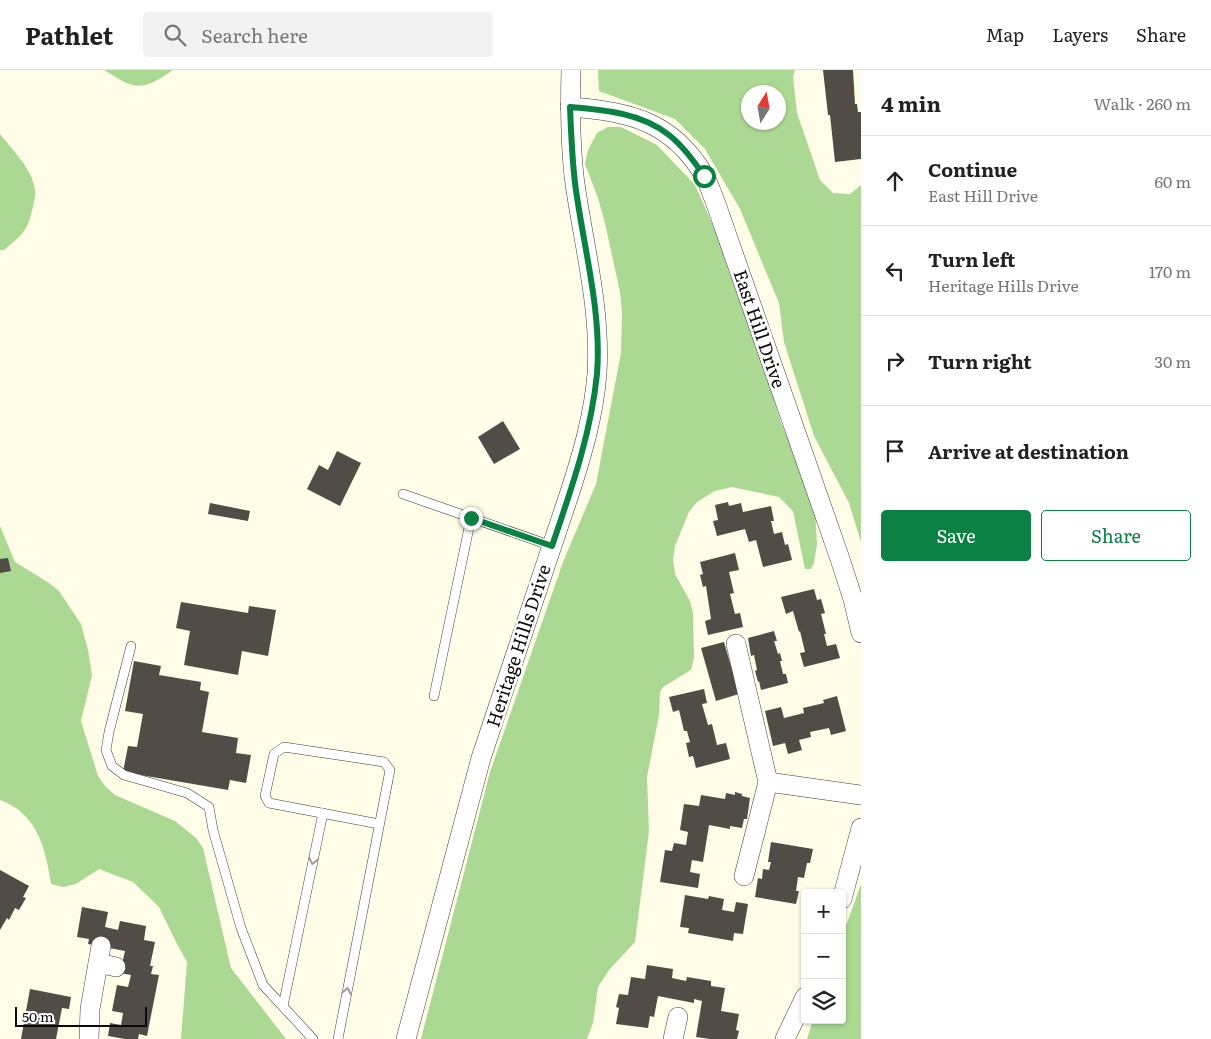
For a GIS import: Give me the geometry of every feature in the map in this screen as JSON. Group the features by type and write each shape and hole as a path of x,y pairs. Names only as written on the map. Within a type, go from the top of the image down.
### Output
{"street":[{"name":"Heritage Hills Drive","path":"406,1039 481,758 581,457 592,414 597,373 596,330 592,287 571,146 571,70"},
{"name":"East Hill Drive","path":"570,107 618,112 644,120 669,135 689,155 704,176 716,204 839,556 853,599 861,633"},
{"path":"736,644 768,782 744,876"},
{"path":"768,782 861,795"},
{"path":"845,889 861,828"},
{"path":"89,1039 83,1007 105,959"},
{"path":"785,1039 801,1005"},
{"path":"673,1039 678,1017"}],"lane":[{"path":"403,494 552,546"},
{"path":"434,696 471,518"},
{"path":"131,646 106,750 112,766 124,775 187,793 209,807 213,830 241,928 263,985 313,1039"},
{"path":"338,1039 390,770 384,762 284,747 274,754 265,796 269,803 379,824"},
{"path":"282,1006 322,813"}],"green space":[{"path":"104,70 173,70 154,82 138,86 126,83"},
{"path":"598,70 795,70 793,77 797,113 820,180 833,193 850,194 861,185 861,542 849,503 814,436 784,342 779,303 740,209 705,149 675,119 599,91"},
{"path":"608,127 621,127 657,145 695,185 720,242 729,272 757,344 781,423 803,473 815,511 817,544 814,563 811,569 805,569 793,511 779,497 732,487 715,491 697,502 689,512 675,546 673,559 675,574 690,601 693,613 694,658 691,670 663,687 660,692 659,715 647,777 649,831 635,942 609,970 598,987 593,1023 587,1039 421,1039 490,772 563,562 596,484 621,353 622,312 620,292 605,223 585,164 588,150 597,133"},
{"path":"0,134 26,167 33,182 35,192 27,227 4,250 0,250"},
{"path":"0,526 15,562 59,591 81,624 92,675 81,721 98,776 115,795 175,821 196,838 203,848 231,968 286,1039 181,1039 187,962 159,907 133,882 99,869 76,884 63,887 51,884 46,858 38,834 23,814 13,806 0,800"},
{"path":"861,884 861,1039 807,1039 812,1024 846,1024 846,926"}],"building":[{"path":"823,70 853,70 855,104 857,104 858,112 861,112 861,159 835,162"},
{"path":"503,421 520,449 494,464 478,437"},
{"path":"337,451 361,463 340,506 307,489 319,465 328,470"},
{"path":"728,502 729,506 741,503 743,512 771,506 774,521 771,521 774,534 782,532 785,545 788,544 792,560 763,567 756,540 749,542 745,529 717,536 713,521 718,520 715,505"},
{"path":"210,503 250,511 248,521 208,514"},
{"path":"735,553 739,570 729,572 734,593 730,594 735,614 740,613 743,627 708,635 705,621 711,619 706,586 703,587 700,575 703,574 700,562"},
{"path":"8,558 11,571 0,573 0,559"},
{"path":"814,589 817,600 821,599 825,613 821,614 827,646 836,644 840,658 804,667 800,653 805,652 800,631 793,611 786,614 781,597"},
{"path":"181,602 248,613 249,606 276,610 268,656 242,651 238,675 184,665 190,631 176,628"},
{"path":"774,631 777,641 774,641 778,654 780,653 783,674 786,674 788,683 761,690 755,671 757,670 754,655 751,656 748,638"},
{"path":"724,642 739,694 716,701 701,648"},
{"path":"134,661 161,666 159,675 201,682 200,690 209,692 202,732 238,738 236,753 251,755 246,783 230,780 228,790 123,772 128,746 137,747 143,714 125,711"},
{"path":"704,689 707,703 702,704 708,725 712,724 717,745 726,743 730,759 696,768 693,756 689,757 686,743 690,742 687,731 684,731 679,710 673,712 669,697"},
{"path":"837,696 846,731 831,735 829,728 810,732 811,737 799,740 802,750 788,754 785,743 773,746 765,711 781,707 784,718 804,713 803,708 824,703 823,700"},
{"path":"735,792 750,798 747,819 744,819 742,828 730,826 730,829 709,825 703,862 692,860 690,872 700,874 698,888 660,882 665,850 672,851 674,843 686,845 688,832 680,830 684,804 699,806 701,795 725,799 726,793 735,795"},
{"path":"771,842 813,849 810,863 807,863 804,878 798,877 796,891 799,891 796,904 755,897 758,878 762,879 763,869 769,870 771,862 768,862"},
{"path":"0,870 29,886 23,897 26,898 19,910 15,908 9,920 7,918 0,930"},
{"path":"685,895 708,899 709,896 724,899 722,910 734,912 736,902 748,904 743,934 734,933 733,941 688,933 689,928 680,927"},
{"path":"82,907 108,912 105,927 118,930 120,921 146,926 144,940 155,942 150,966 153,966 151,974 159,975 147,1036 139,1034 138,1039 125,1039 108,1036 110,1023 121,1025 123,1013 112,1011 117,985 128,987 131,975 120,973 125,951 88,944 89,939 77,937"},
{"path":"647,965 673,969 672,978 686,981 687,977 711,981 711,986 725,988 721,1011 739,1014 736,1030 739,1031 737,1039 696,1037 702,1001 694,999 694,1003 658,996 654,1017 650,1016 648,1028 616,1024 619,1008 616,1007 619,994 628,995 631,977 645,979"},
{"path":"30,989 71,997 69,1009 62,1008 56,1039 21,1039"}],"route":[{"path":"471,518 552,546 581,457 592,414 597,373 596,330 592,287 575,182 571,146 570,107 618,112 644,120 669,135 689,155 704,176"}]}
